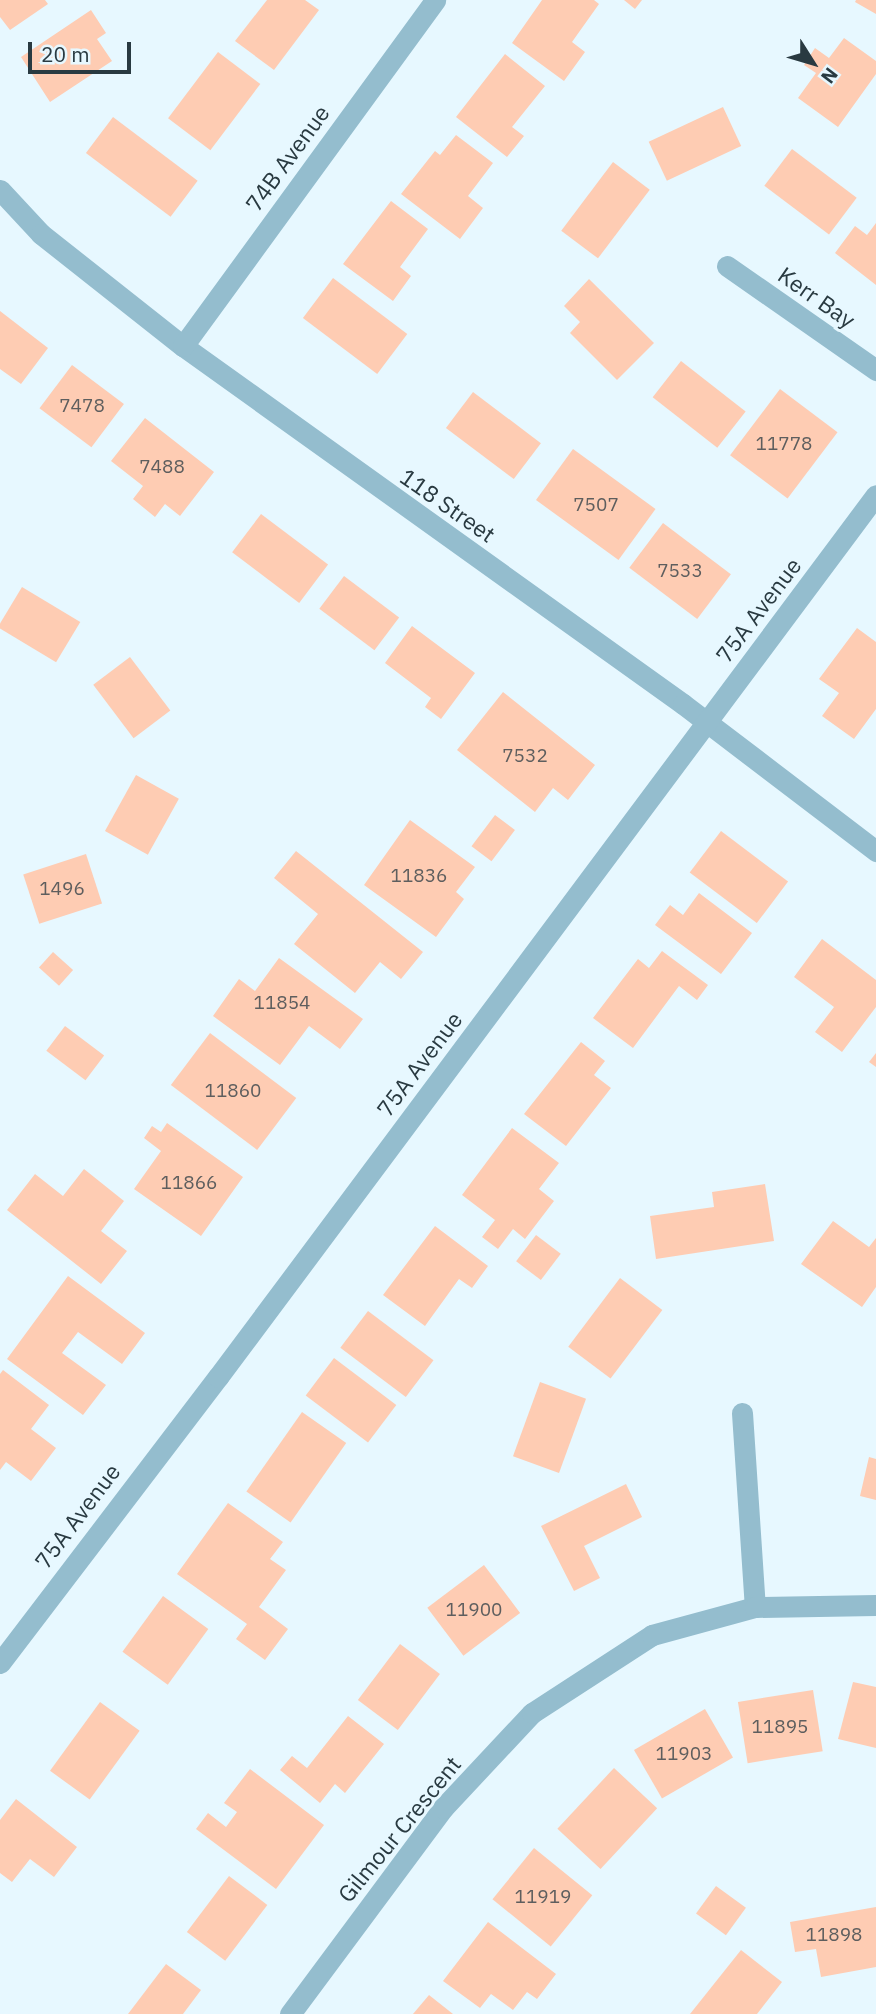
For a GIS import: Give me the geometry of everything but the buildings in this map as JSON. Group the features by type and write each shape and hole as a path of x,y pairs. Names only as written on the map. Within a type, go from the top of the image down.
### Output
{"street":[{"name":"74B Avenue","path":"183,346 435,0"},
{"name":"118 Street","path":"0,190 41,234 183,346 707,722 876,851"},
{"name":"Kerr Bay","path":"727,267 876,370"},
{"name":"75A Avenue","path":"0,1663 876,495"},
{"path":"742,1413 755,1608"},
{"name":"Gilmour Crescent","path":"290,2014 443,1808 532,1713 652,1635 755,1608 876,1605"}]}
